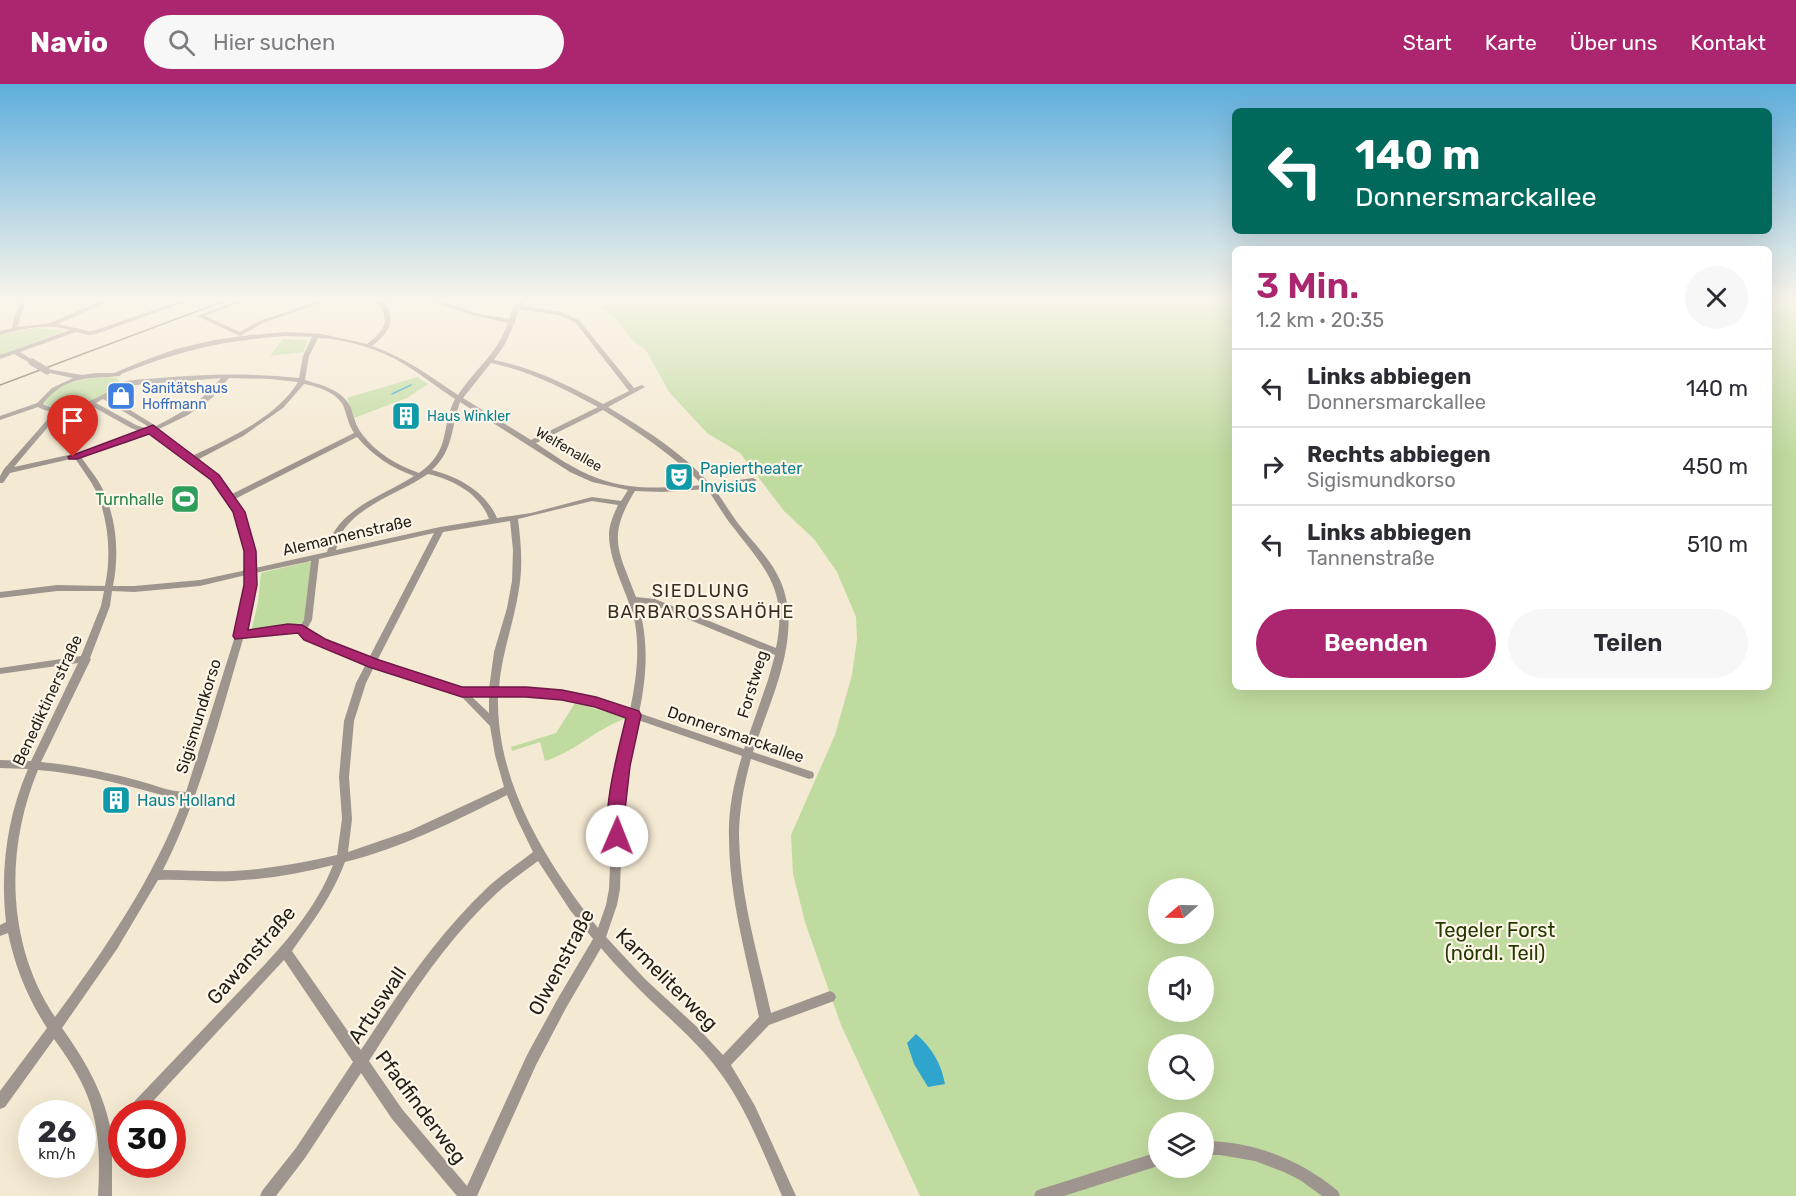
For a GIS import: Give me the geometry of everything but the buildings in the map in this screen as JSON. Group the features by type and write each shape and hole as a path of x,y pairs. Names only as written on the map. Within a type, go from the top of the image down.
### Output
{"street":[{"path":"0,357 15,352 49,372 86,377"},
{"name":"Welfenallee","path":"86,377 114,375 176,352"},
{"path":"192,459 261,422 286,402 303,381 308,352"},
{"name":"Welfenallee","path":"385,352 583,476 608,485 662,490 753,480"},
{"path":"331,554 339,532 355,514 370,503 423,474 436,462 445,448 460,398 497,352"},
{"path":"601,352 633,392"},
{"name":"Forstweg","path":"490,362 543,376 602,408 664,447 708,486 723,509 766,562 777,584 783,609 779,653 747,754 736,811 734,860 766,1019"},
{"path":"49,372 53,389"},
{"path":"114,375 122,377 123,384"},
{"path":"39,404 44,409 60,410 91,403 123,384 258,376 303,381 326,388 344,401 358,434 374,451 391,463 423,474 449,478 468,489 488,509 494,521"},
{"path":"0,418 39,404 53,389 86,377"},
{"path":"7,471 77,456 151,431 205,399 226,377"},
{"path":"531,443 642,387"},
{"name":"Sigismundkorso","path":"0,1102 110,949 154,875 190,796 247,607 251,573 246,531 231,498 215,478 192,459 104,397"},
{"name":"Sigismundkorso","path":"91,403 131,426 151,431"},
{"path":"0,481 60,410"},
{"path":"231,498 358,434"},
{"name":"Benediktinerstraße","path":"77,456 92,476 109,520 112,554 108,589 86,660 34,764 20,806 9,878 12,925 29,980 44,1011 81,1064 92,1087 102,1118 105,1139 105,1196"},
{"path":"592,499 608,485"},
{"name":"Olwenstraße","path":"468,1196 528,1066 599,939 614,899 618,874 618,792 640,682 642,646 633,600 620,569 613,538 615,516 632,489"},
{"path":"592,499 622,503"},
{"name":"Alemannenstraße","path":"0,595 57,588 108,589 178,586 251,573 440,530 514,518 592,499"},
{"name":"Karmeliterweg","path":"514,518 517,548 516,579 499,652 494,692 494,724 508,789 538,855 569,901 599,939 643,985 697,1034 722,1065 758,1126 789,1196"},
{"name":"Gawanstraße","path":"145,1100 285,951 320,903 340,860 348,819 344,777 346,742 354,704 371,662 440,530"},
{"path":"240,636 288,628 302,629 308,620 315,558"},
{"path":"633,600 642,598 662,604 779,653"},
{"name":"Donnersmarckallee","path":"302,629 309,637 371,662 462,692 562,695 596,702 809,775"},
{"path":"0,671 86,660"},
{"path":"462,692 494,724"},
{"path":"0,764 34,764 89,771 178,796 190,796"},
{"path":"154,875 243,876 340,860 419,834 508,789"},
{"name":"Artuswall","path":"267,1196 308,1145 406,995 474,907 503,879 538,855"},
{"path":"0,931 12,925"},
{"name":"Pfadfinderweg","path":"285,951 412,1134 468,1196"},
{"path":"722,1065 766,1019 830,997"},
{"path":"1214,1149 1240,1151 1273,1161 1308,1178 1333,1196"},
{"path":"1041,1196 1148,1162"}],"green space":[{"path":"273,352 303,352 303,352 270,356"},
{"name":"Tegeler Forst (nördl. Teil)","path":"647,352 1232,352 1232,690 1772,690 1772,352 1796,352 1796,1196 920,1196 841,1025 805,922 793,874 791,835 835,735 852,675 857,639 856,617 837,572 814,539 784,511 740,453 707,433 669,392"},
{"path":"417,377 428,384 407,398 354,418 347,398"},
{"path":"117,378 119,382 106,394 96,399 74,406 53,407 45,404 49,396 62,386 81,380"},
{"path":"311,562 305,620 300,624 251,632 258,602 261,573"},
{"path":"575,703 627,718 626,721 624,719 613,724 566,752 545,761 540,742 512,751 511,747 556,733"}],"water":[{"path":"916,1034 935,1056 945,1084 928,1087 914,1064 907,1043"}],"waterway":[{"path":"392,394 411,385"}],"tram line":[{"path":"0,385 88,352"}],"place":[{"name":"Sanitätshaus Hoffmann","path":"121,396"},
{"name":"Haus Winkler","path":"406,416"},
{"name":"Papiertheater Invisius","path":"679,477"},
{"name":"Turnhalle","path":"185,499"},
{"name":"Haus Holland","path":"116,800"}],"district":[{"name":"SIEDLUNG BARBAROSSAHÖHE","path":"701,601"}],"route":[{"path":"73,457 153,429 155,434 205,468 215,478 239,512 250,551 250,585 240,636 288,628 302,629 309,637 320,642 374,663 462,692 526,692 562,695 596,702 634,715 618,792 617,836"}]}
